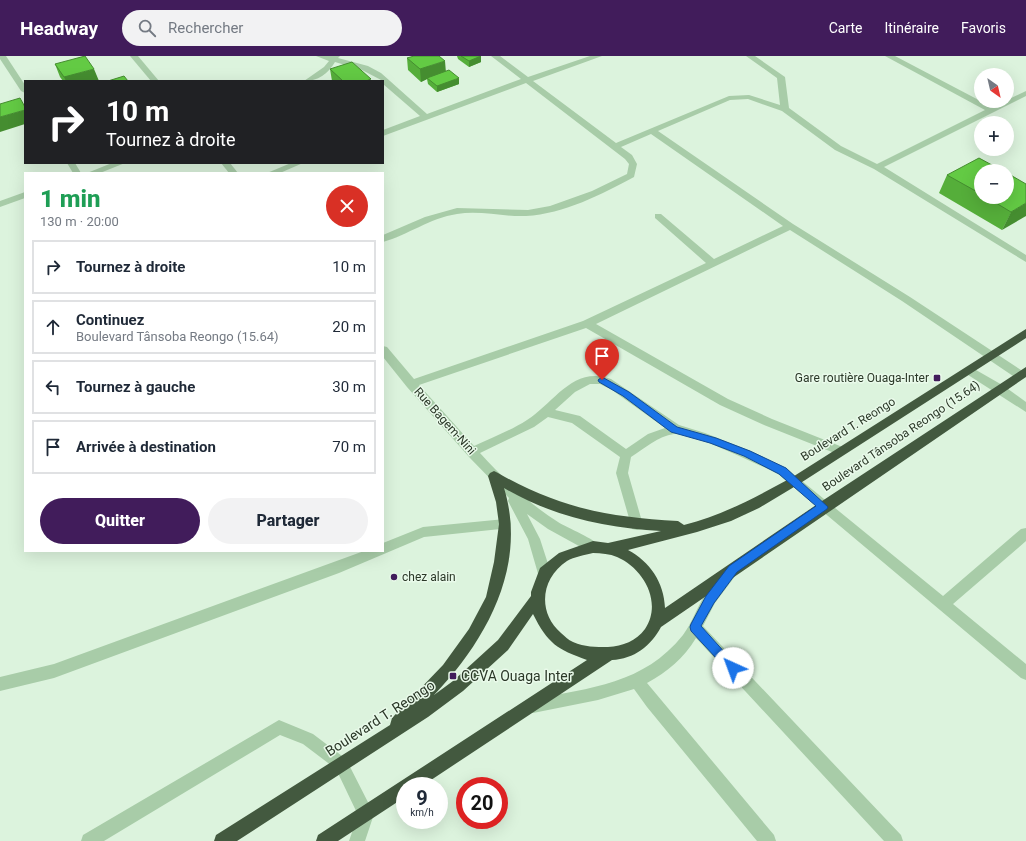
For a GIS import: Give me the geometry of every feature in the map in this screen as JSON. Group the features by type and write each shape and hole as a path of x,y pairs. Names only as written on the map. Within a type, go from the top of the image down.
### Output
{"highway":[{"name":"Boulevard T. Reongo","path":"608,549 697,527 755,504 796,481 992,355 1025,336"},
{"name":"Boulevard Tânsoba Reongo (15.64)","path":"656,622 823,507 1023,373"},
{"path":"381,738 448,670 474,634 493,598 501,562 505,524 502,502 494,476"},
{"path":"494,476 516,491 581,516 637,525 697,527"},
{"name":"Boulevard Tânsoba Reongo (15.64)","path":"593,547 608,549 622,553 635,560 654,582 659,602 656,622 649,634 639,644 624,652 607,655 590,655 573,650 558,641 547,629 539,615 536,600 538,586 544,573 553,563 565,555 578,550 593,547"},
{"name":"Boulevard T. Reongo","path":"222,841 423,712 458,686 503,645 536,600"},
{"name":"Boulevard Tânsoba Reongo (15.64)","path":"422,777 533,706 607,655"},
{"path":"324,841 396,794"}],"street":[{"path":"2,56 24,89"},
{"path":"134,56 154,80"},
{"path":"320,56 334,57 365,68 381,80"},
{"path":"384,239 432,218 459,211 539,212 612,185 631,174 633,164 629,157 495,56"},
{"path":"384,133 527,80 598,56"},
{"path":"750,56 781,77 785,109"},
{"path":"889,56 992,110"},
{"path":"310,80 327,69 334,57"},
{"path":"384,83 426,117"},
{"path":"877,167 1026,94"},
{"path":"614,147 729,98 749,97 785,109 838,148 877,167 1026,259"},
{"path":"652,131 790,226 992,355 1023,373"},
{"path":"94,172 118,164"},
{"path":"226,164 233,172"},
{"path":"274,172 296,164"},
{"path":"0,204 24,196"},
{"path":"658,216 714,264"},
{"path":"411,384 587,324 790,226"},
{"path":"587,324 724,402 768,422 841,451"},
{"name":"Rue Bagem-Nini","path":"384,351 411,384 508,491"},
{"path":"969,370 1000,389 1026,408"},
{"path":"472,452 532,423 547,412 565,393 592,380 602,380 626,394 674,429 701,436 747,454 782,471 796,481 823,507 1026,673"},
{"path":"547,412 576,419 626,455"},
{"path":"637,525 622,473 626,455 652,437 674,429"},
{"path":"508,491 533,513 557,529 593,547"},
{"path":"508,491 534,539 544,573"},
{"path":"384,549 423,532 505,524"},
{"path":"943,605 1026,533"},
{"path":"0,684 54,671 261,596 375,552"},
{"path":"533,706 625,686 649,676 671,660 695,627 710,600 733,569"},
{"path":"695,627 895,841"},
{"path":"637,681 652,702 768,841"},
{"path":"89,841 279,727 308,738 341,764 366,814 357,841"}],"building":[{"path":"85,56 94,69 64,77 55,64"},
{"path":"414,56 439,56 445,61 420,69 407,58"},
{"path":"461,56 481,56 469,61"},
{"path":"352,62 371,79 342,80 330,69"},
{"path":"449,70 459,78 437,86 427,78"},
{"path":"124,76 127,80 111,80"},
{"path":"20,98 24,105 24,110 0,117 0,104"},
{"path":"979,158 990,164 974,164 974,190 947,175"},
{"path":"1014,177 1026,184 1026,203 1011,212 998,204 1014,204"}],"place":[{"name":"Gare routière Ouaga-Inter","path":"937,378"},
{"name":"chez alain","path":"394,577"},
{"name":"CCVA Ouaga Inter","path":"453,676"}],"route":[{"path":"602,380 626,394 674,429 713,440 782,471 796,481 823,507 733,569 710,600 695,627 733,668"}]}
